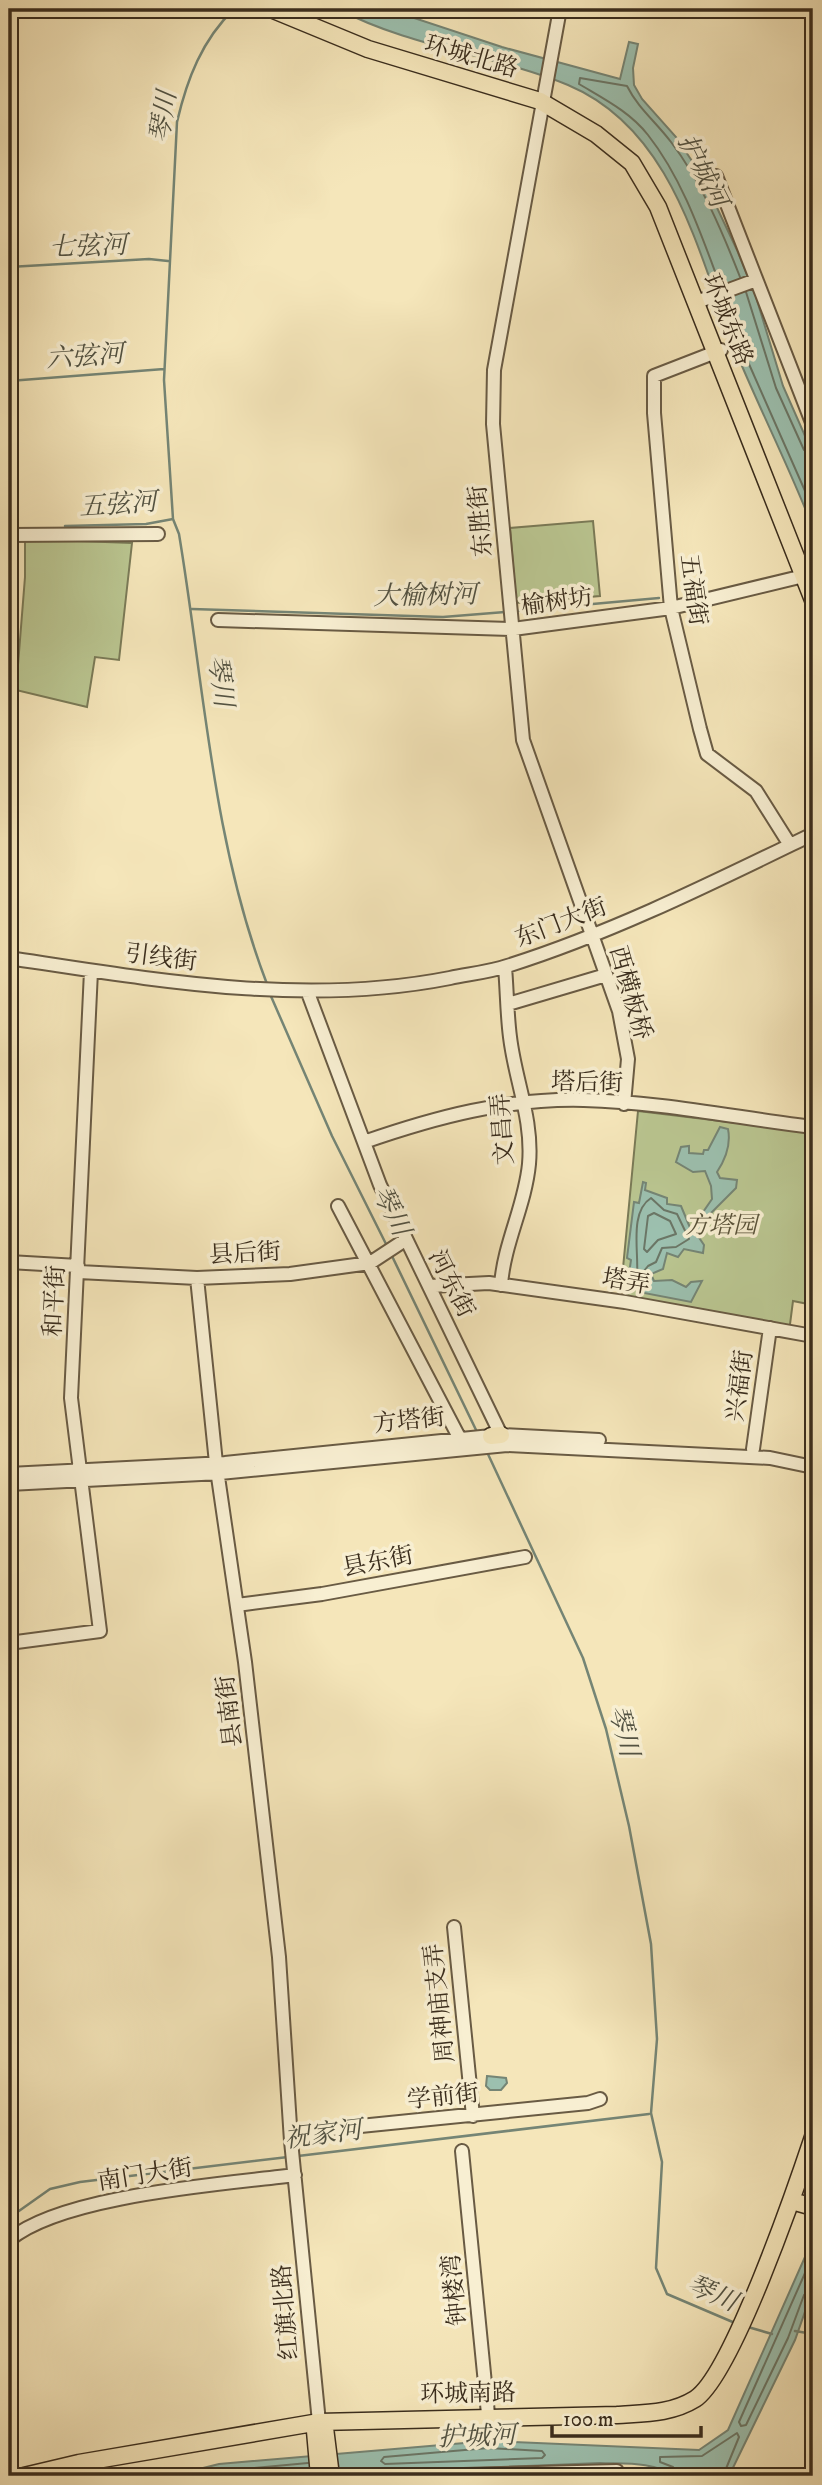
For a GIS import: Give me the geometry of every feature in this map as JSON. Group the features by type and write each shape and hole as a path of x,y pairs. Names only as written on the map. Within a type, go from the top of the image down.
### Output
{"main road":[{"name":"环城北路","path":"271,9 369,49 541,97"},
{"name":"环城北路","path":"285,9 373,46 541,97"},
{"name":"环城东路","path":"541,97 593,122 634,155 662,199 702,300 718,351"},
{"name":"环城东路","path":"541,97 596,134 632,163 658,206 810,576 813,600"},
{"path":"803,2199 813,2137"},
{"path":"803,2199 813,2166"},
{"name":"环城南路","path":"24,2476 79,2463 320,2427 489,2420 653,2422 675,2417 708,2394 749,2316 803,2199"},
{"name":"环城南路","path":"60,2476 320,2427"},
{"name":"红旗北路","path":"320,2427 323,2452 331,2476"},
{"path":"319,2476 323,2452"}],"street":[{"name":"东胜街","path":"559,9 541,97 494,370 493,424 523,740 591,936"},
{"path":"716,176 813,425"},
{"path":"702,300 757,280"},
{"name":"五福街","path":"718,351 654,376 654,413 671,608 707,754 756,791 790,845"},
{"path":"9,535 158,534"},
{"name":"榆树坊","path":"218,620 512,625 671,608 810,576"},
{"name":"东门大街","path":"308,992 408,986 505,967 591,936 813,834"},
{"name":"西横板桥","path":"591,936 618,1011 628,1059 624,1104"},
{"name":"引线街","path":"9,958 91,971 262,990 308,992"},
{"name":"文昌弄","path":"501,1285 503,1259 524,1192 529,1162 526,1104 510,1039 505,967"},
{"name":"和平街","path":"9,1643 100,1631 71,1398 91,971"},
{"path":"508,1003 606,975"},
{"name":"河东街","path":"308,992 364,1142 405,1240 430,1286 496,1439"},
{"name":"塔后街","path":"364,1142 441,1116 489,1107 583,1100 813,1127"},
{"path":"338,1206 469,1442"},
{"name":"县后街","path":"9,1262 197,1278 290,1274 370,1263 405,1240"},
{"name":"县南街","path":"197,1278 279,1956 291,2137"},
{"name":"塔弄","path":"430,1286 501,1285 625,1302 813,1336"},
{"name":"兴福街","path":"753,1449 769,1328"},
{"name":"方塔街","path":"496,1439 770,1458 813,1467"},
{"name":"方塔街","path":"9,1484 218,1468 496,1439 753,1449 813,1459"},
{"name":"方塔街","path":"9,1474 79,1477"},
{"name":"县东街","path":"237,1605 322,1594 525,1557"},
{"name":"周神庙支弄","path":"454,1927 473,2116"},
{"name":"学前街","path":"291,2137 600,2099"},
{"name":"红旗北路","path":"291,2137 320,2427"},
{"name":"钟楼湾","path":"462,2151 489,2420"},
{"name":"南门大街","path":"9,2240 65,2212 87,2206 294,2171"},
{"path":"426,2476 617,2471"}],"green space":[{"path":"593,521 600,596 516,603 510,528"},
{"path":"25,539 132,543 119,660 95,657 87,707 16,690 25,577"},
{"name":"方塔园","path":"638,1111 813,1132 813,1305 793,1301 789,1332 625,1302 623,1268"}],"water":[{"path":"338,9 387,9 502,47 620,79 629,42 638,44 633,68 634,85 642,99 676,137 702,176 756,297 783,386 813,454 813,528 739,359 679,202 659,166 635,133 605,106 568,85 394,33"},
{"path":"720,1127 728,1129 729,1140 725,1157 717,1172 720,1178 737,1180 736,1188 704,1220 698,1236 704,1245 703,1253 684,1249 678,1257 667,1253 663,1269 651,1274 654,1281 672,1280 686,1287 691,1282 702,1281 691,1302 639,1292 640,1284 628,1280 631,1260 627,1258 634,1202 639,1203 643,1182 646,1183 645,1190 667,1198 667,1204 681,1206 691,1230 696,1229 699,1218 712,1199 711,1186 705,1171 693,1172 676,1162 681,1147 689,1146 689,1153 703,1154"},
{"path":"487,2076 506,2078 507,2083 501,2090 490,2090 486,2086"},
{"path":"813,2239 813,2289 795,2340 729,2476 672,2476 648,2466 600,2463 288,2476 171,2476 219,2464 488,2441 699,2450 728,2430"}],"waterway":[{"name":"琴川","path":"234,9 213,34 197,61 177,122 164,380 173,519 179,534 212,762 234,874 248,930 267,984"},
{"name":"七弦河","path":"9,267 149,259 168,261"},
{"name":"六弦河","path":"9,381 164,369"},
{"name":"五弦河","path":"65,526 146,524 173,519"},
{"name":"大榆树河","path":"515,611 659,598"},
{"name":"大榆树河","path":"192,609 443,617 505,612"},
{"name":"琴川","path":"270,994 332,1136 388,1248"},
{"name":"琴川","path":"391,1254 478,1434"},
{"name":"琴川","path":"487,1452 583,1658 606,1729 629,1826 651,1944 657,2039 651,2113 662,2162 656,2268 667,2294 735,2323"},
{"name":"祝家河","path":"298,2156 649,2114"},
{"name":"祝家河","path":"9,2218 50,2189 80,2182 288,2157"},
{"name":"琴川","path":"748,2327 772,2334"},
{"path":"795,2331 813,2334"}],"water label":[{"name":"护城河","path":"702,171"},
{"name":"护城河","path":"477,2437"}]}
